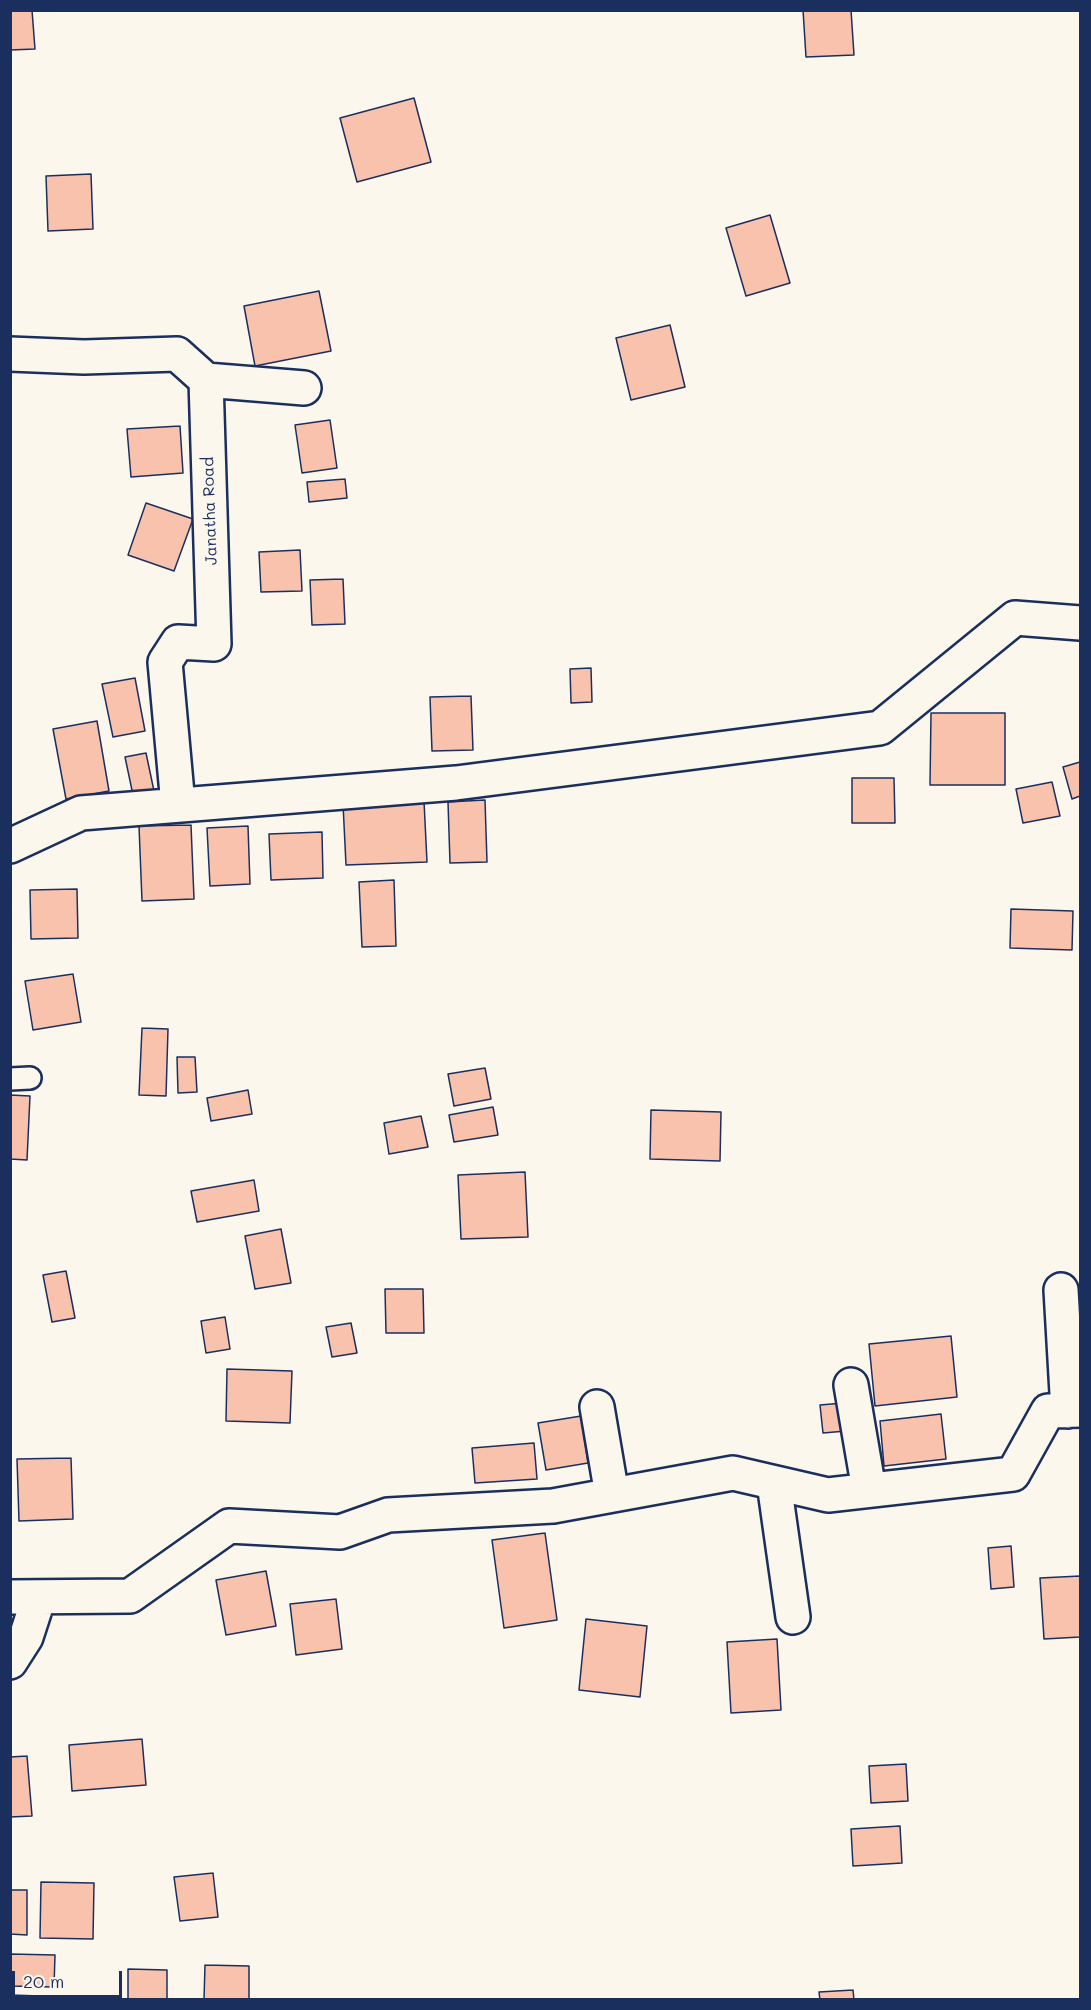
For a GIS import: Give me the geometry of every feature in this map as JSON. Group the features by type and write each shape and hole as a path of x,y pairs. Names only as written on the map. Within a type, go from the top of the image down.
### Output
{"street":[{"path":"10,354 84,357 177,354 206,380 304,388"},
{"name":"Janatha Road","path":"178,805 165,662 178,642 214,644 206,380"},
{"path":"10,846 81,813 456,783 880,728 1015,618 1080,623"},
{"path":"10,1662 26,1637 25,1597 130,1596 229,1526 340,1532 388,1515 553,1506 733,1473 828,1495 1013,1474 1048,1411 1074,1411 1061,1290"},
{"path":"851,1385 869,1490"},
{"path":"597,1407 612,1495"},
{"path":"774,1483 794,1617"}],"building":[{"path":"10,10 32,10 35,49 10,50"},
{"path":"803,10 851,10 854,55 806,57"},
{"path":"414,98 431,162 357,182 340,118"},
{"path":"91,174 93,229 48,231 46,176"},
{"path":"770,215 790,283 746,296 726,228"},
{"path":"319,291 331,351 255,366 244,306"},
{"path":"670,325 685,387 631,400 616,338"},
{"path":"330,420 337,468 302,473 295,425"},
{"path":"180,426 183,473 131,477 127,429"},
{"path":"345,479 347,498 309,502 307,482"},
{"path":"146,503 193,519 174,571 128,555"},
{"path":"300,550 302,591 261,592 259,552"},
{"path":"343,579 345,624 312,625 310,580"},
{"path":"591,668 592,702 571,703 570,669"},
{"path":"135,678 145,731 113,737 102,684"},
{"path":"471,696 473,750 432,751 430,697"},
{"path":"931,713 1005,713 1005,785 930,785"},
{"path":"97,721 109,791 66,799 53,729"},
{"path":"146,753 154,791 133,795 125,757"},
{"path":"1080,762 1080,796 1072,799 1063,767"},
{"path":"852,778 894,778 895,823 852,823"},
{"path":"1052,782 1060,816 1023,823 1016,789"},
{"path":"485,800 487,862 450,863 448,802"},
{"path":"424,801 427,862 346,865 343,804"},
{"path":"191,825 194,899 142,901 139,826"},
{"path":"248,826 250,884 210,886 207,828"},
{"path":"322,832 323,878 271,880 269,834"},
{"path":"394,880 396,946 362,947 359,882"},
{"path":"77,889 78,938 31,939 30,890"},
{"path":"1011,909 1073,911 1072,950 1010,948"},
{"path":"73,974 81,1022 33,1030 25,981"},
{"path":"142,1028 168,1029 166,1096 139,1095"},
{"path":"177,1057 195,1057 197,1092 178,1093"},
{"path":"485,1068 491,1099 454,1106 448,1074"},
{"path":"248,1090 252,1114 211,1121 207,1098"},
{"path":"10,1095 30,1096 27,1160 10,1159"},
{"path":"493,1107 498,1135 454,1142 449,1115"},
{"path":"651,1110 721,1112 720,1161 650,1159"},
{"path":"421,1116 428,1147 389,1154 384,1123"},
{"path":"525,1172 528,1237 461,1239 458,1175"},
{"path":"254,1180 259,1211 197,1222 191,1191"},
{"path":"281,1229 291,1283 255,1289 245,1236"},
{"path":"66,1271 75,1318 52,1322 43,1275"},
{"path":"385,1289 423,1289 424,1333 386,1333"},
{"path":"225,1317 230,1349 206,1353 201,1321"},
{"path":"351,1323 357,1353 332,1357 326,1327"},
{"path":"951,1336 957,1397 875,1406 869,1344"},
{"path":"227,1369 292,1371 290,1423 226,1421"},
{"path":"843,1403 846,1431 823,1433 820,1405"},
{"path":"941,1414 946,1459 884,1466 880,1421"},
{"path":"581,1416 588,1463 546,1470 538,1423"},
{"path":"534,1443 537,1479 475,1483 472,1448"},
{"path":"71,1458 73,1519 19,1521 17,1459"},
{"path":"545,1533 557,1620 504,1628 492,1540"},
{"path":"1011,1546 1014,1587 991,1589 988,1548"},
{"path":"266,1571 276,1626 226,1635 216,1580"},
{"path":"1080,1576 1080,1637 1044,1639 1040,1578"},
{"path":"336,1599 342,1649 296,1655 290,1604"},
{"path":"586,1619 647,1626 640,1697 579,1690"},
{"path":"777,1639 781,1710 731,1713 727,1642"},
{"path":"142,1739 146,1785 72,1791 69,1745"},
{"path":"27,1756 32,1816 10,1817 10,1757"},
{"path":"906,1764 908,1801 871,1803 869,1766"},
{"path":"900,1826 902,1863 853,1866 851,1829"},
{"path":"213,1873 218,1917 180,1921 174,1877"},
{"path":"41,1882 94,1883 93,1939 40,1938"},
{"path":"10,1890 27,1890 27,1935 10,1934"},
{"path":"10,1954 55,1955 54,1987 10,1986"},
{"path":"205,1965 249,1966 249,2000 204,2000"},
{"path":"128,1969 167,1970 167,2000 128,1999"},
{"path":"853,1990 854,2000 820,2000 819,1992"},
{"path":"11,1995 69,1997 69,2000 11,2000"}]}
